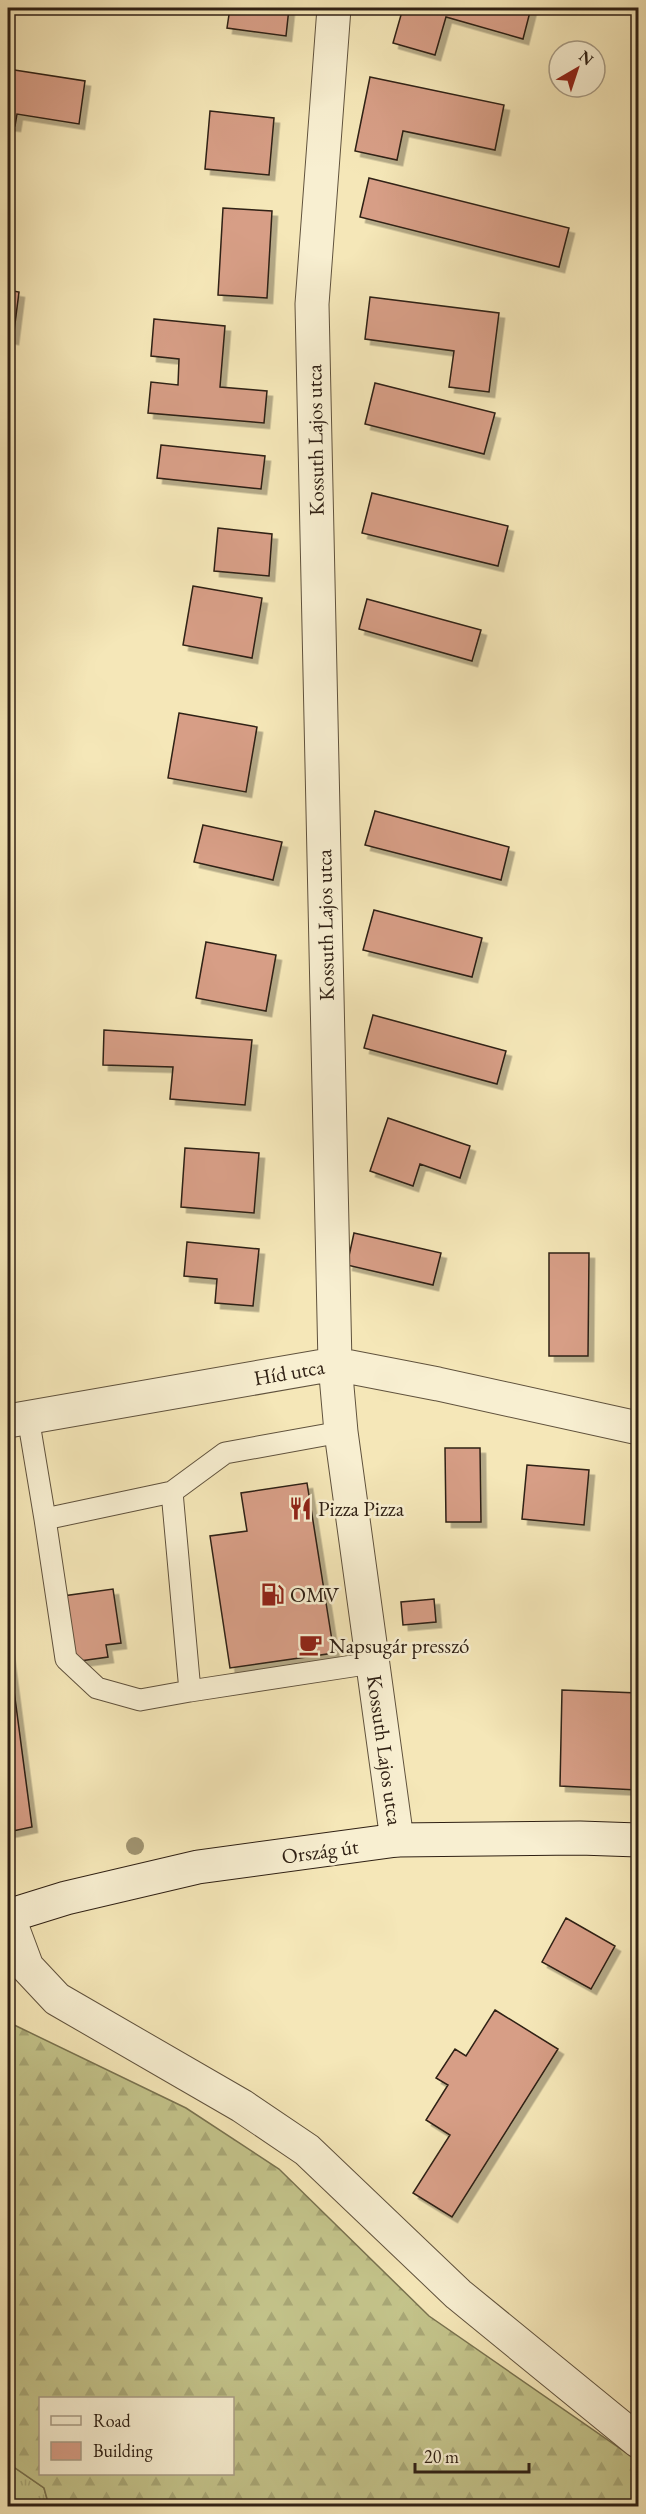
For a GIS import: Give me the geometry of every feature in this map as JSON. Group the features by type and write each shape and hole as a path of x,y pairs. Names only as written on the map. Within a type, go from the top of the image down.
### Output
{"street":[{"name":"Kossuth Lajos utca","path":"334,8 312,304 335,1364 340,1432 397,1840"},
{"name":"Híd utca","path":"18,1419 335,1364 639,1428"},
{"name":"Ország út","path":"8,1916 66,1898 198,1868 397,1840 580,1838 639,1840"},
{"path":"8,1916 27,1967 57,1999 242,2106 307,2150 458,2294 639,2441"}],"lane":[{"path":"18,1419 45,1519 66,1659 97,1688 140,1700 372,1663"},
{"path":"45,1519 172,1492 225,1453 340,1432"},
{"path":"172,1492 190,1691"}],"green space":[{"path":"8,2022 186,2108 279,2169 429,2316 638,2461 638,2506 49,2506 44,2488 8,2463"},
{"path":"8,2463 44,2488 49,2506 8,2506"}],"building":[{"path":"230,8 289,8 286,36 227,28"},
{"path":"403,8 531,8 523,39 446,17 435,55 393,43"},
{"path":"8,69 85,81 79,124 17,114 15,126 8,125"},
{"path":"370,77 504,105 495,150 403,131 397,160 355,151"},
{"path":"210,111 274,118 269,175 205,169"},
{"path":"369,178 569,228 559,267 360,217"},
{"path":"223,208 272,211 267,298 218,295"},
{"path":"8,290 19,292 13,339 8,338"},
{"path":"370,297 499,313 489,392 449,387 454,351 365,339"},
{"path":"154,319 225,326 220,387 267,391 264,423 148,413 151,382 178,385 179,359 151,356"},
{"path":"375,383 495,413 484,454 365,424"},
{"path":"161,445 265,456 261,489 157,478"},
{"path":"372,493 508,526 498,566 362,533"},
{"path":"218,528 272,534 269,576 214,571"},
{"path":"193,586 262,598 252,658 183,645"},
{"path":"367,599 481,630 472,661 359,629"},
{"path":"179,713 257,727 246,792 168,778"},
{"path":"375,811 509,847 501,880 365,845"},
{"path":"203,825 282,842 273,880 194,862"},
{"path":"374,910 482,938 472,977 363,950"},
{"path":"206,942 276,955 266,1011 196,998"},
{"path":"373,1015 506,1051 497,1084 364,1048"},
{"path":"104,1030 252,1040 245,1105 170,1099 173,1067 103,1065"},
{"path":"388,1118 470,1146 460,1178 420,1164 413,1186 370,1171"},
{"path":"185,1148 259,1153 254,1213 181,1207"},
{"path":"354,1233 441,1253 433,1285 347,1265"},
{"path":"187,1242 259,1249 253,1306 215,1303 217,1279 184,1276"},
{"path":"549,1253 589,1253 588,1356 549,1356"},
{"path":"445,1448 480,1448 481,1522 446,1522"},
{"path":"527,1465 589,1470 584,1525 522,1519"},
{"name":"OMV","path":"307,1483 334,1653 230,1668 210,1536 247,1531 241,1493"},
{"path":"113,1589 121,1643 106,1645 108,1657 73,1662 63,1596"},
{"path":"434,1599 436,1622 403,1625 401,1602"},
{"path":"8,1645 32,1827 8,1832"},
{"path":"562,1690 638,1693 637,1790 560,1786"},
{"path":"566,1918 615,1946 591,1989 542,1962"},
{"path":"495,2010 558,2049 452,2217 413,2193 450,2135 426,2120 448,2085 436,2078 455,2049 466,2056"}],"place":[{"name":"Pizza Pizza","path":"300,1508"},
{"name":"OMV","path":"272,1594"},
{"name":"Napsugár presszó","path":"311,1645"}]}
